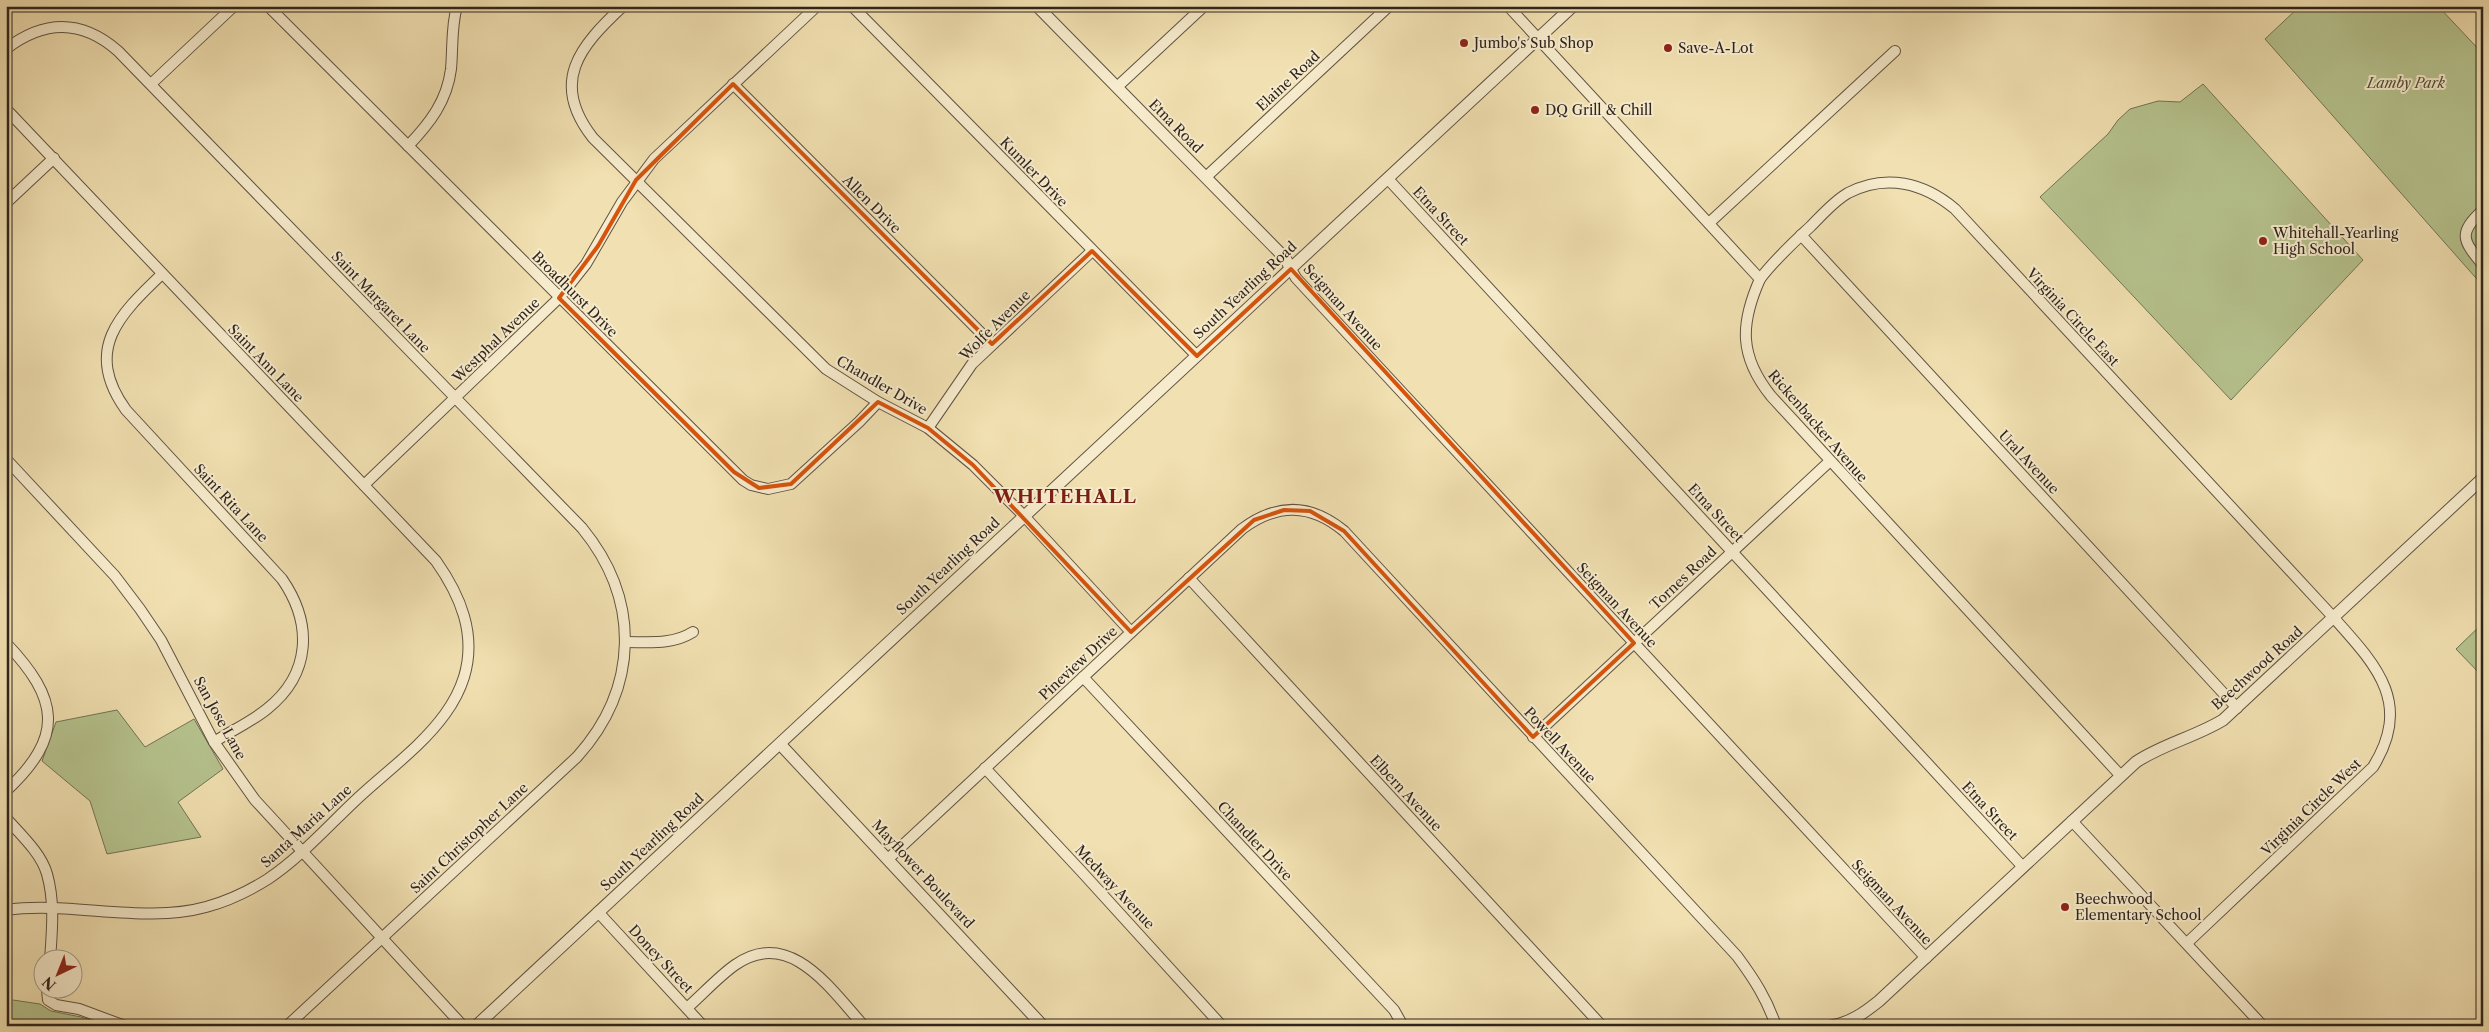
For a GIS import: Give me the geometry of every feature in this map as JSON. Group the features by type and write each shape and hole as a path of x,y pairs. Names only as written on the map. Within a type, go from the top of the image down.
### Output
{"street":[{"path":"151,84 234,6"},
{"name":"Broadhurst Drive","path":"268,6 734,472 751,485 768,489 791,484 860,422 878,402"},
{"path":"408,146 432,120 442,105 451,69 452,38 457,6"},
{"name":"Chandler Drive","path":"623,6 585,45 573,73 575,101 584,127 804,350 845,383 928,428 973,465 1024,516 1131,632"},
{"name":"Westphal Avenue","path":"364,485 559,298 598,246 636,180 672,140 817,6"},
{"name":"Kumler Drive","path":"852,6 1197,356"},
{"name":"Etna Road","path":"1037,6 1285,258 1291,269"},
{"path":"1117,87 1204,6"},
{"name":"Elaine Road","path":"1206,177 1389,6"},
{"path":"1508,6 1760,279"},
{"name":"South Yearling Road","path":"476,1026 1573,6"},
{"name":"Saint Margaret Lane","path":"6,49 32,33 61,26 87,31 103,39 151,84 594,543 611,572 618,593 626,642"},
{"path":"1710,223 1894,50"},
{"name":"Allen Drive","path":"733,84 992,344"},
{"name":"Saint Ann Lane","path":"6,109 436,561 451,582 462,604 469,655"},
{"path":"6,203 54,158"},
{"name":"Etna Street","path":"1388,179 2023,867"},
{"name":"Virginia Circle East","path":"1760,279 1801,235 1847,194 1875,184 1890,182 1912,184 1941,197 1955,209 2334,618"},
{"path":"2483,210 2466,227 2464,236 2468,248 2483,265"},
{"name":"Ural Avenue","path":"1801,235 2237,708"},
{"name":"Wolfe Avenue","path":"928,428 957,384 992,344 1092,251"},
{"name":"Seigman Avenue","path":"1291,269 1296,278 1926,958"},
{"name":"Saint Rita Lane","path":"162,274 130,304 116,323 108,349 108,368 113,389 126,410 282,579 292,594 303,624 301,661 297,672 285,691 266,710 214,742"},
{"name":"Rickenbacker Avenue","path":"1760,279 1750,302 1746,318 1746,346 1755,374 1771,396 1830,461 2120,775"},
{"name":"San Jose Lane","path":"6,459 114,576 140,609 166,648 214,742 255,800 463,1026"},
{"name":"Tornes Road","path":"1533,737 1830,461"},
{"name":"Beechwood Road","path":"1926,958 2120,775 2154,750 2210,728 2237,708 2483,478"},
{"name":"Pineview Drive","path":"888,858 1254,520 1268,513 1298,510"},
{"name":"Powell Avenue","path":"1298,510 1323,516 1344,531 1737,956 1756,982 1769,1005 1776,1026"},
{"name":"Elbern Avenue","path":"1189,578 1602,1026"},
{"name":"Virginia Circle West","path":"2187,943 2366,775 2383,748 2389,728 2386,686 2367,655 2334,618"},
{"path":"626,642 681,640 694,632"},
{"name":"Saint Christopher Lane","path":"287,1026 577,757 604,723 618,690 626,642"},
{"path":"6,643 28,666 39,684 46,702 49,722 45,741 37,758 24,775 6,791"},
{"name":"Santa Maria Lane","path":"6,910 52,908 157,912 205,908 246,892 269,878 301,851 433,729 457,695 469,655"},
{"name":"Chandler Drive","path":"1083,677 1394,1010 1403,1026"},
{"name":"Mayflower Boulevard","path":"780,744 1043,1026"},
{"name":"Medway Avenue","path":"985,768 1148,942 1222,1026"},
{"path":"6,818 39,858 47,874 52,908 50,950"},
{"path":"2072,821 2263,1026"},
{"name":"Doney Street","path":"598,912 703,1026"},
{"path":"688,1008 734,965 753,956 773,953 787,955 811,969 864,1026"},
{"path":"1831,1026 1846,1023 1863,1014 1926,958"},
{"path":"52,1000 56,1005 79,1009 126,1026"}],"highlighted area":[{"path":"733,84 992,344 1092,251 1197,356 1291,269 1634,643 1533,737 1344,531 1310,511 1284,510 1254,520 1131,632 973,465 928,428 878,402 791,484 759,488 734,472 559,298 598,246 636,180"}],"green space":[{"name":"Lamby Park","path":"2300,6 2438,6 2483,54 2483,286 2265,39"},
{"path":"2203,84 2363,260 2231,400 2040,197 2108,134 2118,120 2130,109 2158,101 2180,102"},
{"path":"2483,623 2483,677 2456,649"},
{"path":"117,710 145,747 194,719 223,769 178,802 201,837 107,854 90,801 42,761 56,722"},
{"path":"6,999 40,1004 51,1011 81,1017 110,1026 6,1026"}],"place":[{"name":"Jumbo's Sub Shop","path":"1464,43"},
{"name":"Save-A-Lot","path":"1668,48"},
{"name":"DQ Grill & Chill","path":"1535,110"},
{"name":"Whitehall-Yearling High School","path":"2263,241"},
{"name":"Beechwood Elementary School","path":"2065,907"}],"district":[{"name":"WHITEHALL","path":"1065,496"}]}
